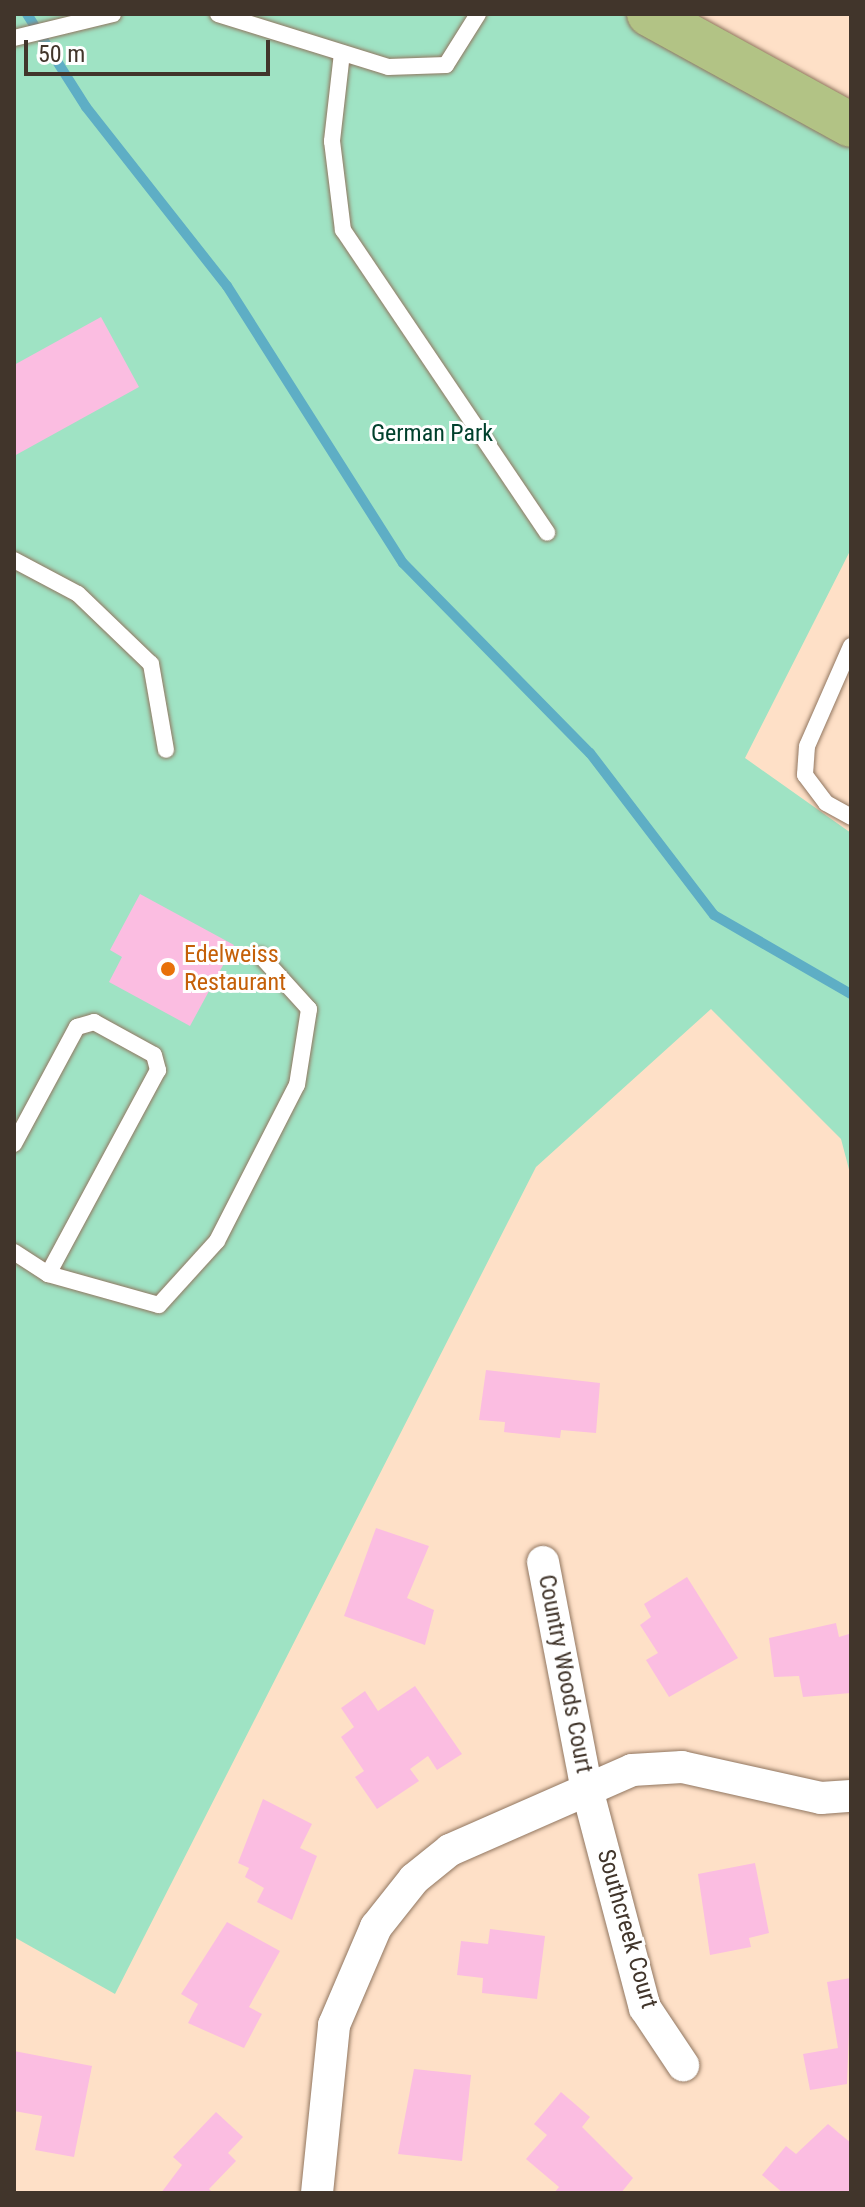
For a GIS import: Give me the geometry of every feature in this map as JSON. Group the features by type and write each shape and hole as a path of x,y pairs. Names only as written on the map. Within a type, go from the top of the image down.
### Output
{"main road":[{"path":"649,14 851,125"}],"street":[{"name":"Country Woods Court","path":"543,1562 586,1785"},
{"path":"317,2193 334,2025 376,1927 414,1879 450,1850 586,1785 632,1770 682,1767 821,1798 851,1796"},
{"name":"Southcreek Court","path":"586,1785 645,2008 683,2065"}],"lane":[{"path":"15,38 113,14"},
{"path":"218,14 388,67 446,65 478,14"},
{"path":"342,53 332,141 343,230 547,533"},
{"path":"14,560 78,594 151,664 166,750"},
{"path":"851,646 807,746 805,775 826,803 851,817"},
{"path":"14,1252 48,1274 159,1305 217,1241 297,1085 309,1009 261,956"},
{"path":"14,1144 77,1027 94,1022 154,1055 158,1070 48,1274"}],"green space":[{"name":"German Park","path":"14,14 652,14 851,124 851,549 745,758 851,833 851,1177 841,1139 711,1009 536,1167 115,1994 14,1937"}],"building":[{"path":"101,317 139,387 14,456 14,365"},
{"name":"Edelweiss Restaurant","path":"140,894 234,945 190,1026 109,982 122,957 110,950"},
{"path":"486,1370 600,1383 596,1433 561,1430 560,1438 504,1432 505,1422 479,1420"},
{"path":"376,1528 429,1546 407,1598 434,1610 425,1645 344,1616"},
{"path":"687,1577 738,1658 669,1697 646,1660 658,1653 640,1625 651,1617 644,1604"},
{"path":"836,1623 839,1637 849,1634 851,1641 851,1693 803,1697 799,1676 774,1677 769,1638"},
{"path":"415,1686 462,1754 437,1770 428,1756 410,1769 419,1781 377,1809 355,1777 364,1771 341,1737 354,1727 341,1708 365,1691 378,1711"},
{"path":"263,1799 312,1824 300,1848 317,1856 292,1920 257,1902 264,1888 245,1877 249,1868 238,1863"},
{"path":"755,1863 769,1933 749,1938 751,1947 710,1955 698,1874"},
{"path":"227,1922 280,1951 249,2007 262,2014 244,2048 188,2023 198,2004 181,1994"},
{"path":"490,1929 545,1936 537,1999 482,1993 483,1978 457,1975 461,1941 488,1944"},
{"path":"851,1978 847,2084 810,2090 803,2054 838,2048 827,1982"},
{"path":"14,2051 92,2066 74,2157 35,2150 42,2116 14,2111"},
{"path":"414,2069 471,2075 462,2161 398,2154"},
{"path":"561,2092 590,2117 582,2127 633,2178 621,2193 554,2193 559,2187 526,2159 547,2135 534,2124"},
{"path":"216,2112 243,2137 228,2153 236,2161 209,2189 213,2193 161,2193 182,2165 173,2157"},
{"path":"828,2124 851,2143 851,2193 783,2193 762,2175 786,2146 796,2154"}],"waterway":[{"path":"27,14 86,107 227,286 403,563 590,753 714,915 851,994"}],"place":[{"name":"Edelweiss Restaurant","path":"168,969"}]}
